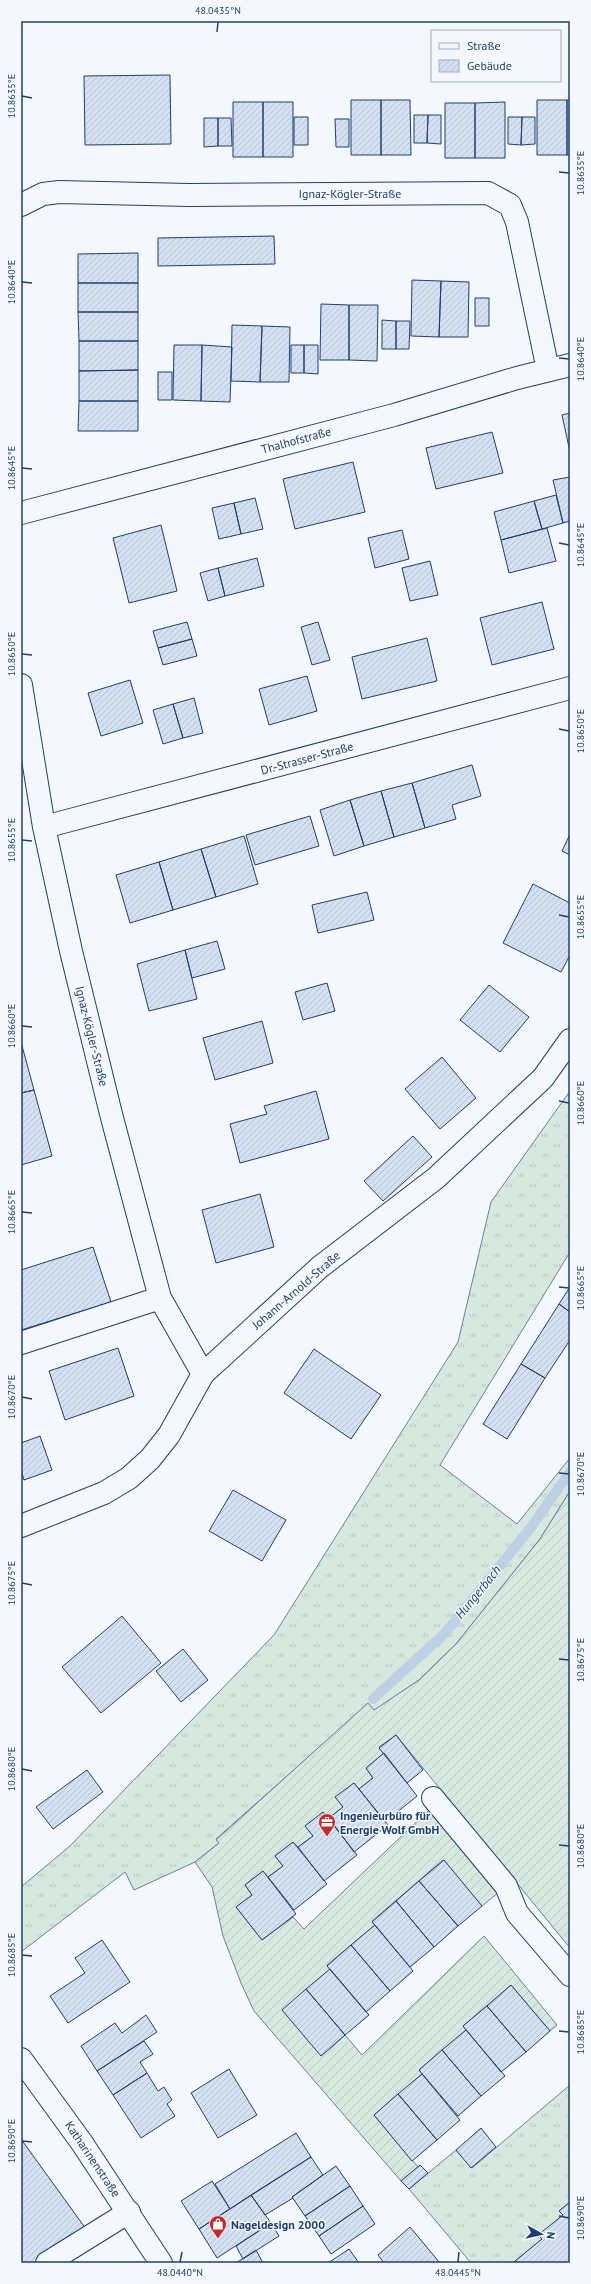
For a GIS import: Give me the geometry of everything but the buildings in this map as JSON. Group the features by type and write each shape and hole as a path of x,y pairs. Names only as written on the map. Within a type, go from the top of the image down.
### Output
{"street":[{"name":"Ignaz-Kögler-Straße","path":"21,205 43,194 59,192 189,195 488,193 510,205 517,222 548,370"},
{"name":"Thalhofstraße","path":"21,513 394,415 548,370 570,365"},
{"name":"Ignaz-Kögler-Straße","path":"21,685 44,826 71,951 110,1114 160,1298 203,1374"},
{"name":"Dr.-Strasser-Straße","path":"44,826 570,688"},
{"name":"Johann-Arnold-Straße","path":"21,1526 104,1493 129,1478 150,1459 169,1435 203,1374 320,1267 436,1178 543,1078 570,1040"},
{"path":"21,1343 160,1298"},
{"path":"433,1798 506,1886 517,1913 570,1975"},
{"name":"Katharinenstraße","path":"21,2058 128,2212 161,2263"},
{"path":"47,2263 128,2212"}],"green space":[{"path":"570,1091 570,1252 440,1465 517,1524 570,1458 570,1491 540,1539 456,1644 419,1680 374,1711 368,1704 216,1839 219,1843 195,1862 134,1890 125,1872 21,1952 21,1887 70,1846 274,1635 458,1342 491,1202"},
{"path":"570,1491 570,1948 396,1735 379,1747 384,1753 366,1768 373,1778 359,1789 354,1783 336,1797 343,1807 329,1818 323,1812 306,1826 313,1836 298,1847 293,1842 275,1856 283,1866 268,1877 263,1871 245,1885 252,1895 236,1907 262,1940 293,1917 304,1929 430,1809 499,1892 482,1906 443,1860 372,1921 375,1925 327,1965 330,1969 321,2056 345,2035 362,2055 484,1936 557,2025 550,2031 511,1985 463,2026 466,2030 419,2070 422,2074 374,2115 418,2167 401,2181 254,2011 241,1983 223,1936 212,1887 195,1862 219,1843 216,1840 368,1703 374,1710 419,1680 456,1644 540,1539"},
{"path":"570,2085 570,2202 559,2211 563,2215 539,2235 542,2239 513,2263 471,2263 409,2189 456,2150 472,2168"}],"waterway":[{"name":"Hungerbach","path":"373,1699 445,1633 529,1530 570,1472"}],"place":[{"name":"Ingenieurbüro für Energie Wolf GmbH","path":"327,1837"},
{"name":"Nageldesign 2000","path":"218,2239"}]}
